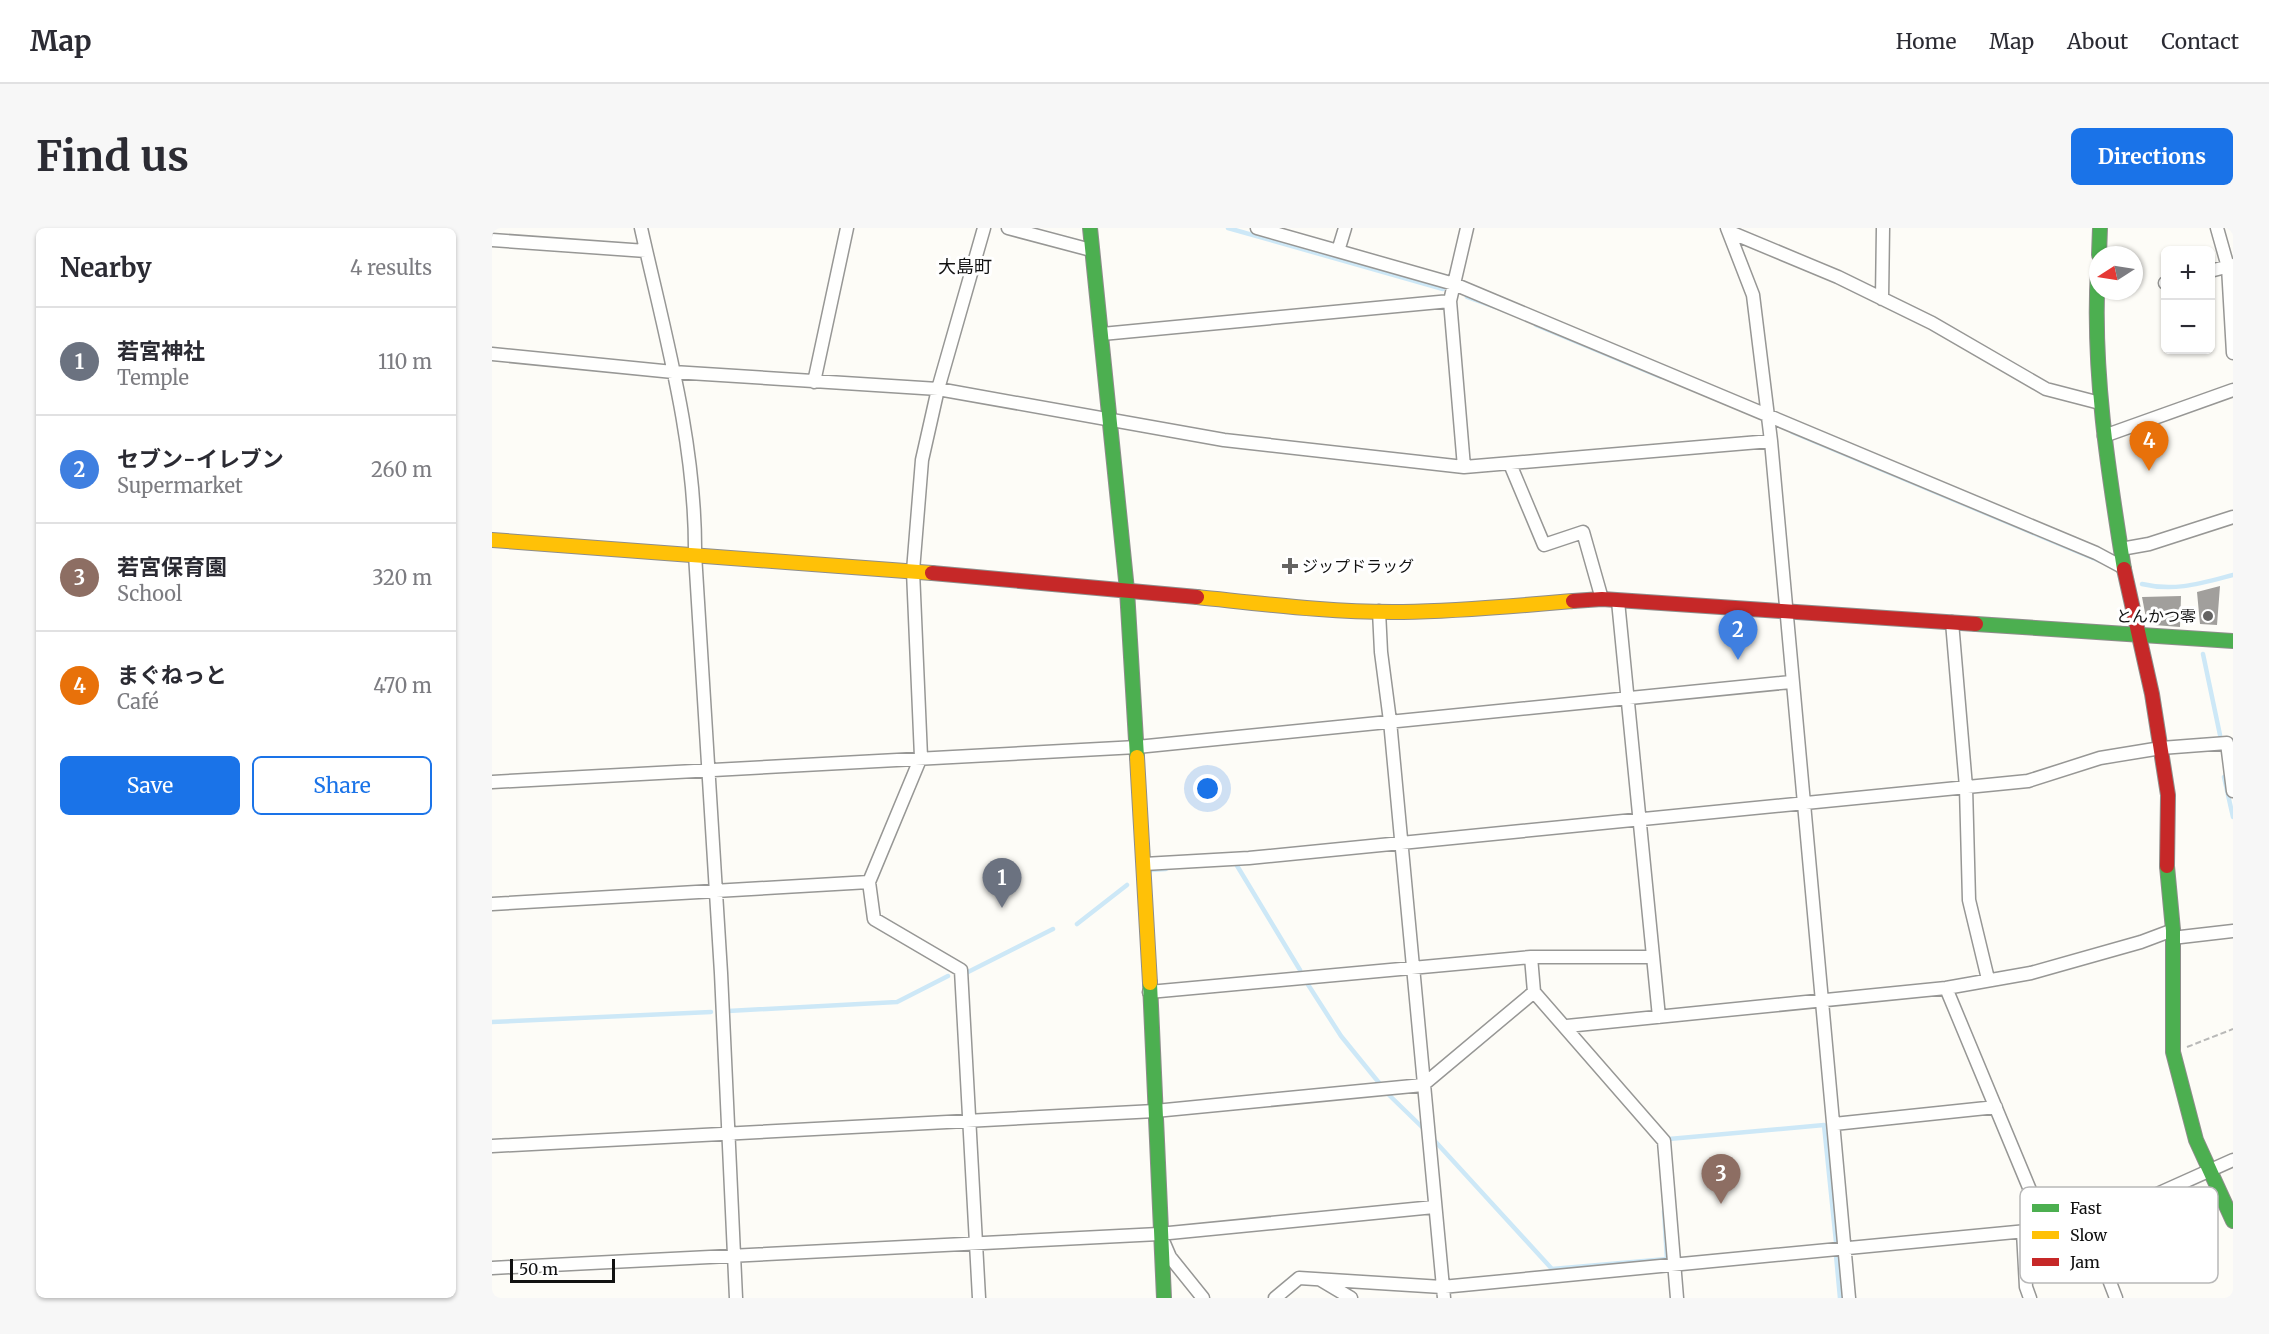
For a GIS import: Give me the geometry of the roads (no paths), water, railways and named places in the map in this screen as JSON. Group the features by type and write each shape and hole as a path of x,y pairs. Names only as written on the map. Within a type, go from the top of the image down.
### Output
{"street":[{"path":"641,228 673,372 696,511 696,554 716,892 736,1298"},
{"path":"814,382 847,228"},
{"path":"976,228 984,228 938,389 922,460 913,571 921,757 869,882 874,919 961,969 979,1298"},
{"path":"1008,228 1091,250"},
{"path":"1090,228 1127,590 1144,864 1159,1234 1164,1298"},
{"path":"1257,228 1454,284 2096,553 2124,568"},
{"path":"1338,251 1345,228"},
{"path":"1464,467 1450,301 1467,228"},
{"path":"1882,299 1883,228"},
{"path":"2099,246 2100,228"},
{"path":"2217,228 2230,266 2233,353"},
{"path":"1728,230 1932,323 2046,389 2100,404"},
{"path":"1728,230 1753,295 1771,441 1791,682 1850,1298"},
{"path":"492,240 646,251"},
{"path":"2215,270 2230,266"},
{"path":"2096,300 2100,404 2104,436 2124,568 2139,634 2168,795 2166,850 2173,934 2173,1052 2187,1110 2216,1187"},
{"path":"1102,334 1450,301"},
{"path":"492,354 673,372 938,389 1224,440 1464,467 1771,441"},
{"path":"2104,436 2233,390"},
{"path":"1510,464 1544,545 1583,532 1602,599"},
{"path":"2121,549 2149,544 2233,517"},
{"path":"492,540 913,571 1332,610 1485,609 1602,599 2233,641"},
{"path":"1618,601 1659,1017"},
{"path":"1379,611 1381,652 1402,842 1443,1292"},
{"path":"1952,622 1966,787 1969,900 1988,979"},
{"path":"492,782 1137,747 1791,682"},
{"path":"1144,864 1249,858 2028,781 2100,758 2161,748 2227,742 2233,791"},
{"path":"492,904 869,882"},
{"path":"1567,1026 1946,988 2031,973 2173,934 2233,931"},
{"path":"1149,992 1531,957 1653,957"},
{"path":"1531,957 1534,992 1567,1026 1664,1141 1677,1298"},
{"path":"1946,988 2029,1187"},
{"path":"492,1146 971,1123 1155,1111 1424,1085 1534,992"},
{"path":"1834,1124 1996,1107"},
{"path":"2175,1187 2233,1160"},
{"path":"2218,1190 2233,1221"},
{"path":"492,1268 1159,1234 1434,1207"},
{"path":"1275,1298 1299,1278 1443,1292 1674,1264 2020,1232"},
{"path":"1159,1234 1170,1257 1203,1298"},
{"path":"1319,1279 1351,1298"},
{"path":"2026,1283 2030,1298"},
{"path":"2110,1283 2116,1298"}],"waterway":[{"path":"1228,228 1443,289"},
{"path":"1467,297 1495,307"},
{"path":"1536,325 1661,377"},
{"path":"1792,432 2100,561"},
{"path":"2142,584 2177,587 2233,575"},
{"path":"2203,654 2220,735"},
{"path":"2224,777 2233,817"},
{"path":"1236,864 1300,970"},
{"path":"1151,870 1166,869"},
{"path":"1077,924 1127,885"},
{"path":"966,973 1053,929"},
{"path":"728,1011 897,1002 948,976"},
{"path":"1307,983 1341,1036 1380,1084"},
{"path":"492,1022 711,1012"},
{"path":"1388,1094 1423,1128"},
{"path":"1669,1143 1669,1139 1824,1125 1836,1242"},
{"path":"1433,1139 1552,1269 1667,1259 1664,1211"},
{"path":"1836,1255 1840,1298"}],"place":[{"name":"まぐねっと","path":"2149,471"},
{"name":"ジップドラッグ","path":"1290,566"},
{"name":"とんかつ零","path":"2208,616"},
{"name":"セブン-イレブン","path":"1738,660"},
{"name":"若宮神社","path":"1002,908"},
{"name":"若宮保育園","path":"1721,1204"}],"district":[{"name":"大島町","path":"965,266"}]}
